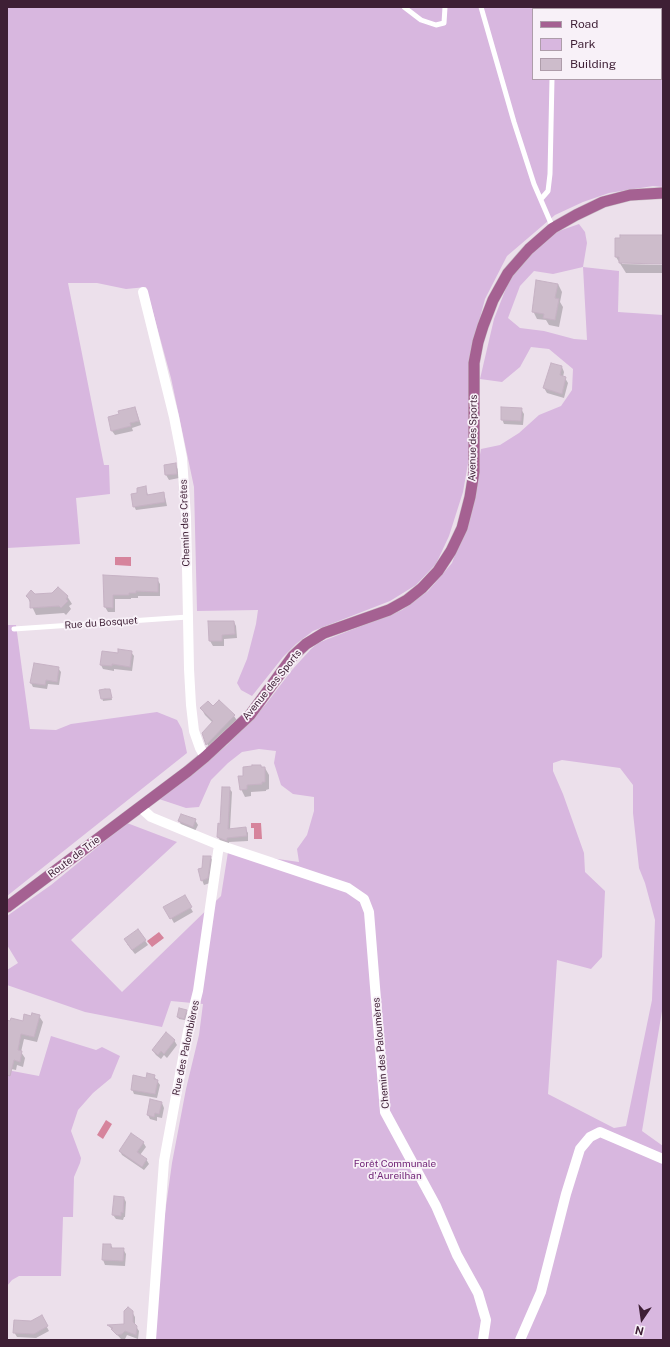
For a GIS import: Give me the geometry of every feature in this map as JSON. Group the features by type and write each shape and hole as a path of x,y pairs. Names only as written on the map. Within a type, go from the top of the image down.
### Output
{"main road":[{"name":"Avenue des Sports","path":"205,757 250,715 293,656 306,644 324,633 389,610 408,600 422,588 447,557 462,528 470,497 474,472 474,363 478,342 493,300 508,273 529,249 553,228 576,215 602,202 630,195 663,193"},
{"name":"Route de Trie","path":"7,907 205,757"}],"street":[{"name":"Chemin des Crêtes","path":"143,292 174,417 182,458 186,517 189,669 194,731 205,757"},
{"path":"140,807 151,817 219,845"},
{"name":"Rue des Palombières","path":"151,1340 164,1161 188,1031 198,991 219,845"},
{"name":"Chemin des Paloumères","path":"219,845 348,888 364,899 369,912 385,1112 436,1206 457,1255 478,1293 486,1320 484,1340"},
{"path":"520,1340 541,1292 566,1194 580,1149 590,1137 600,1132 663,1159"}],"lane":[{"path":"404,7 421,20 436,25 444,23 445,7"},
{"path":"481,7 514,122 534,184 553,228"},
{"path":"541,199 548,191 550,174 552,80"},
{"name":"Rue du Bosquet","path":"14,630 188,617"}],"green space":[{"path":"7,7 663,7 663,187 653,186 609,193 583,202 555,215 507,256 485,299 468,377 471,414 470,452 463,492 449,536 436,564 416,585 390,601 313,631 296,644 283,657 252,696 241,690 237,683 247,659 258,610 197,611 194,487 171,378 146,287 126,289 97,283 68,283 104,465 109,465 110,494 76,498 80,544 7,548"},
{"name":"Forêt Communale d'Aureilhan","path":"579,224 585,232 587,243 583,267 619,271 618,312 663,315 663,1005 642,1131 663,1146 663,1340 153,1340 161,1242 172,1163 186,1089 199,1035 203,1004 171,1001 162,1027 85,1012 7,985 7,970 18,963 7,945 7,916 51,885 127,823 177,842 71,940 122,992 221,896 228,852 299,862 297,849 307,835 314,811 314,797 293,794 281,785 274,763 276,751 259,749 242,752 228,763 211,780 199,807 186,808 159,799 227,745 266,704 292,670 318,643 402,610 428,591 452,563 470,511 481,449 500,445 519,433 539,415 561,406 572,390 573,369 549,349 531,347 520,367 502,382 480,379 494,319 508,283 519,264 556,232","holes":["583,267 587,340 574,339 544,331 520,328 508,318 520,286 534,271 553,274","562,760 620,768 633,785 633,813 639,868 645,883 655,920 652,1000 626,1126 614,1128 548,1094 557,960 591,969 602,957 605,891 585,872 584,853 563,794 553,771 553,763"]},
{"path":"7,625 16,625 30,729 56,730 71,724 157,712 177,720 182,729 187,753 7,896"},
{"path":"51,1036 96,1050 102,1047 120,1056 111,1078 93,1093 78,1110 71,1131 81,1158 74,1177 73,1217 63,1217 61,1276 19,1276 12,1280 7,1286 7,1070 39,1076"}],"shaded area":[{"path":"115,557 131,557 131,566 115,565"},
{"path":"251,823 261,823 262,839 254,839 254,828 251,828"},
{"path":"159,932 164,938 152,947 147,941"},
{"path":"106,1120 112,1124 103,1139 97,1135"}],"building":[{"path":"620,235 663,235 663,264 619,263 619,257 615,257 615,238 620,238"},
{"path":"536,280 558,284 555,298 559,299 555,320 543,318 544,314 532,312"},
{"path":"551,363 562,366 560,375 566,377 562,394 543,388"},
{"path":"135,407 139,421 130,423 131,426 111,431 108,417 119,414 118,411"},
{"path":"501,407 522,408 521,421 501,420"},
{"path":"176,463 177,474 165,475 164,465"},
{"path":"146,486 147,495 164,492 165,502 133,507 131,494 137,493 137,488"},
{"path":"103,575 158,578 158,592 136,591 136,593 129,593 129,595 113,595 113,608 104,607"},
{"path":"58,587 68,596 66,599 68,601 61,608 59,606 30,608 30,600 26,596 31,590 35,594 52,593"},
{"path":"208,621 234,621 235,634 222,635 222,641 209,641"},
{"path":"118,649 132,651 130,667 112,664 112,666 100,665 102,651 118,653"},
{"path":"34,663 59,667 57,682 46,680 45,685 30,683"},
{"path":"110,689 112,698 101,699 99,690"},
{"path":"219,700 235,715 206,745 202,733 213,721 200,708 208,701 213,706"},
{"path":"261,765 261,767 265,767 265,782 262,782 262,784 247,785 247,789 240,790 238,776 243,776 243,767"},
{"path":"222,787 230,787 228,829 246,827 247,836 227,838 227,841 217,837 218,823 220,824"},
{"path":"181,814 196,819 193,827 178,821"},
{"path":"203,856 211,856 208,878 201,881 198,869 202,868"},
{"path":"185,895 192,907 170,919 163,907"},
{"path":"138,929 146,940 132,950 124,939"},
{"path":"179,1008 187,1010 184,1019 177,1017"},
{"path":"32,1013 40,1015 34,1037 21,1034 18,1050 22,1051 20,1062 14,1060 10,1076 7,1075 7,1020 10,1021 11,1018 23,1021 24,1014 31,1016"},
{"path":"166,1032 175,1040 164,1054 161,1051 158,1055 152,1050"},
{"path":"147,1073 155,1075 154,1079 158,1080 155,1094 131,1090 133,1075 146,1078"},
{"path":"150,1099 162,1102 159,1114 155,1113 154,1117 147,1115"},
{"path":"131,1133 144,1142 137,1152 147,1159 142,1167 119,1151"},
{"path":"114,1196 124,1197 123,1213 121,1212 121,1216 112,1215"},
{"path":"103,1244 111,1244 111,1248 124,1248 123,1261 102,1260"},
{"path":"128,1307 133,1311 133,1322 137,1326 136,1335 125,1331 122,1334 117,1335 111,1329 113,1328 107,1325 124,1324 124,1311"},
{"path":"42,1315 48,1326 34,1334 13,1333 14,1320 31,1321"}]}
